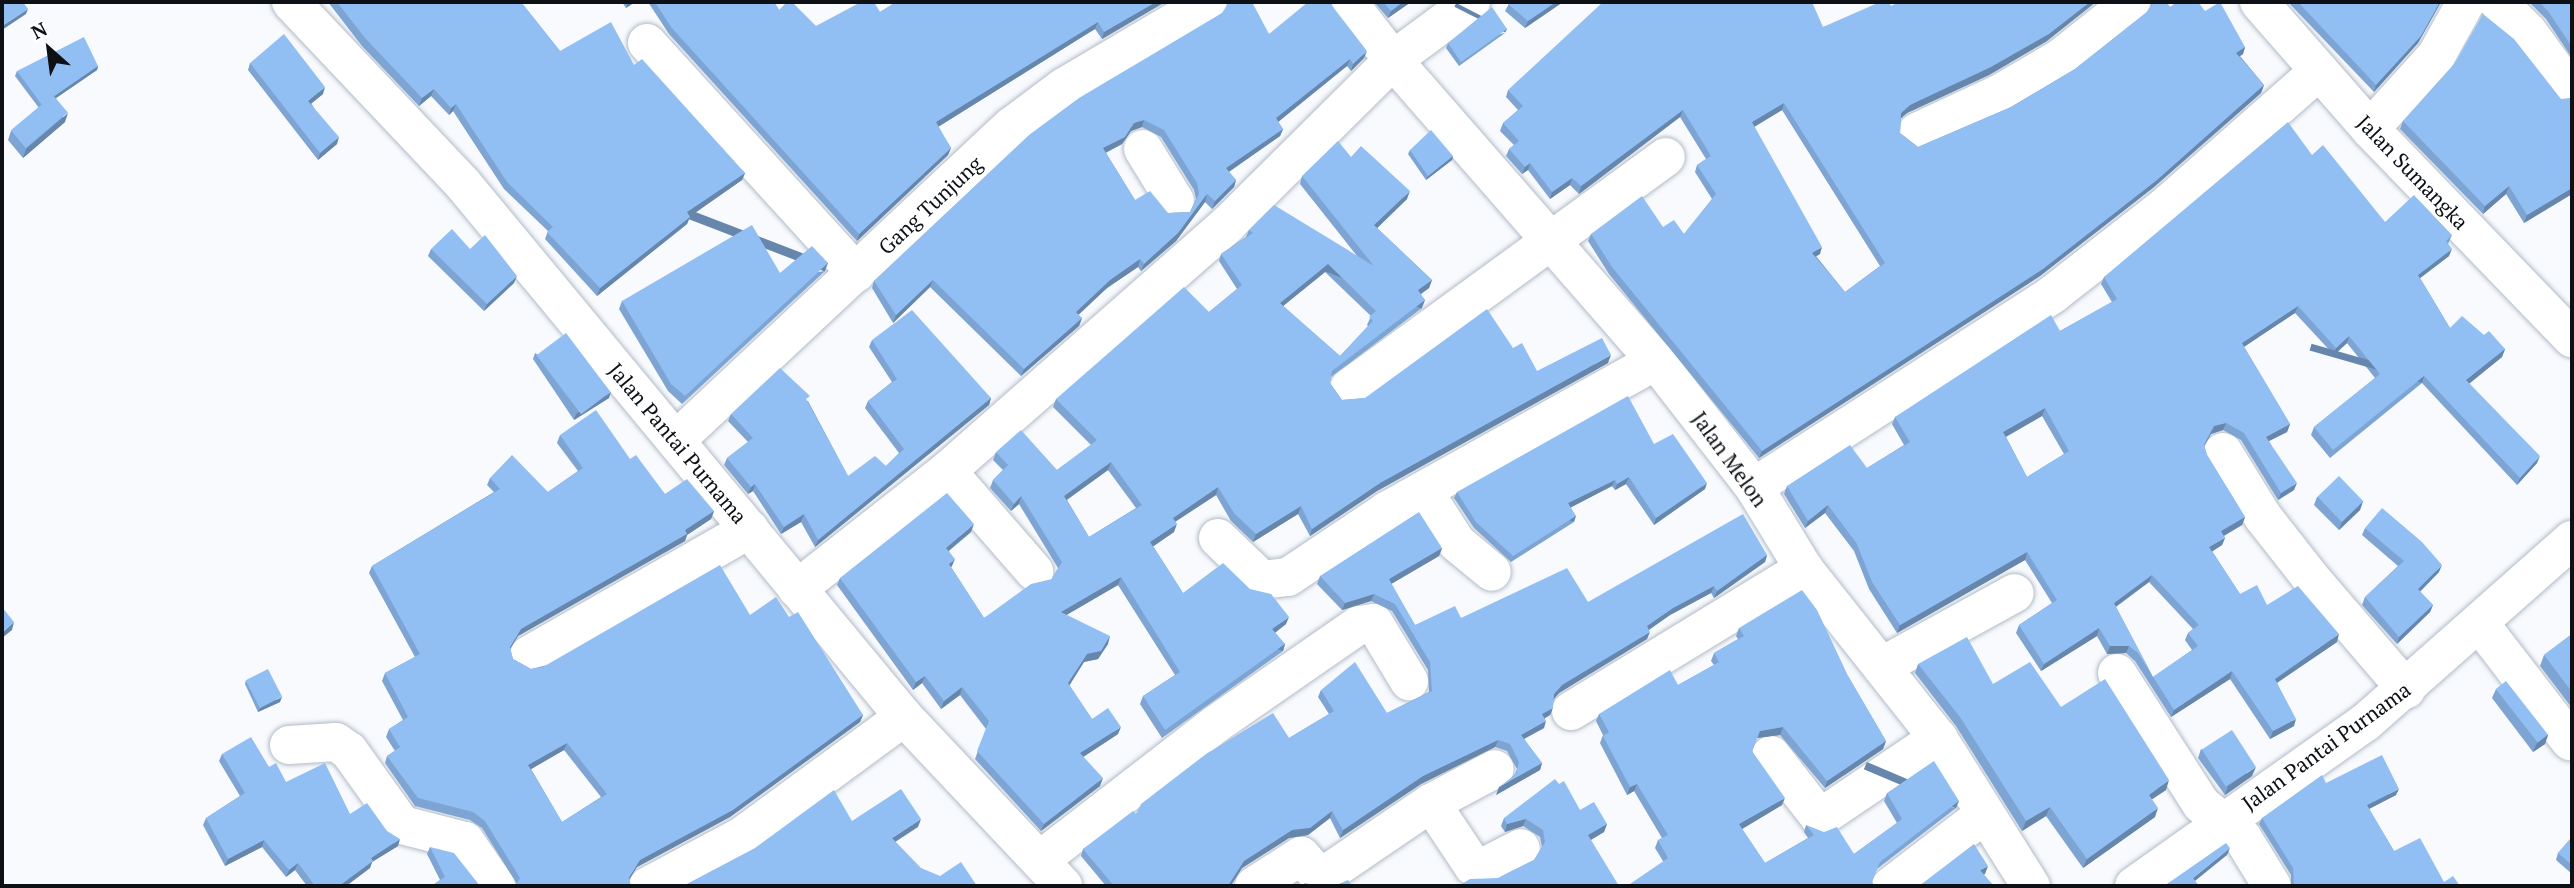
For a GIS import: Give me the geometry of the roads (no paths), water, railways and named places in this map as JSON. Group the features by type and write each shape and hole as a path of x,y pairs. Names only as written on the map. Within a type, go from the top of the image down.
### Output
{"street":[{"name":"Jalan Pantai Purnama","path":"291,2 463,184 904,717 1051,873"},
{"name":"Gang Tunjung","path":"676,440 1045,100 1208,2"},
{"name":"Jalan Melon","path":"1348,2 1393,60 1656,362 1754,487 1804,569 1884,665 1938,738 2031,886"},
{"path":"797,589 947,471 1228,223 1393,60 1471,2"},
{"path":"1917,132 1999,94 2059,59 2131,2"},
{"name":"Jalan Sumangka","path":"2259,2 2371,129 2572,338"},
{"path":"2371,129 2435,56 2466,2"},
{"path":"2498,2 2528,32 2568,87"},
{"path":"647,43 856,274"},
{"path":"1754,487 2053,294 2168,204 2319,71"},
{"path":"1143,149 1175,201"},
{"path":"1349,388 1666,157"},
{"path":"1218,538 1262,580 1275,581 1388,510 1425,493 1656,362"},
{"path":"2223,452 2263,517 2310,578 2406,689"},
{"path":"947,471 1034,571"},
{"path":"1425,493 1457,543 1492,572"},
{"path":"529,655 750,529"},
{"name":"Jalan Pantai Purnama","path":"2134,886 2406,689 2480,624 2567,556"},
{"path":"1571,711 1804,569"},
{"path":"1884,665 2015,593"},
{"path":"1051,873 1216,724 1359,625 1374,623 1409,681"},
{"path":"2480,624 2570,741"},
{"path":"2117,673 2201,804 2242,836 2272,886"},
{"path":"648,886 742,836 904,717"},
{"path":"1771,755 1820,817 1938,738"},
{"path":"289,745 336,742 349,751 402,825 466,841 496,886"},
{"path":"1254,886 1301,856 1319,876 1325,874 1431,803 1495,769"},
{"path":"1431,803 1476,867 1521,848"},
{"path":"1891,886 1985,814"}]}
